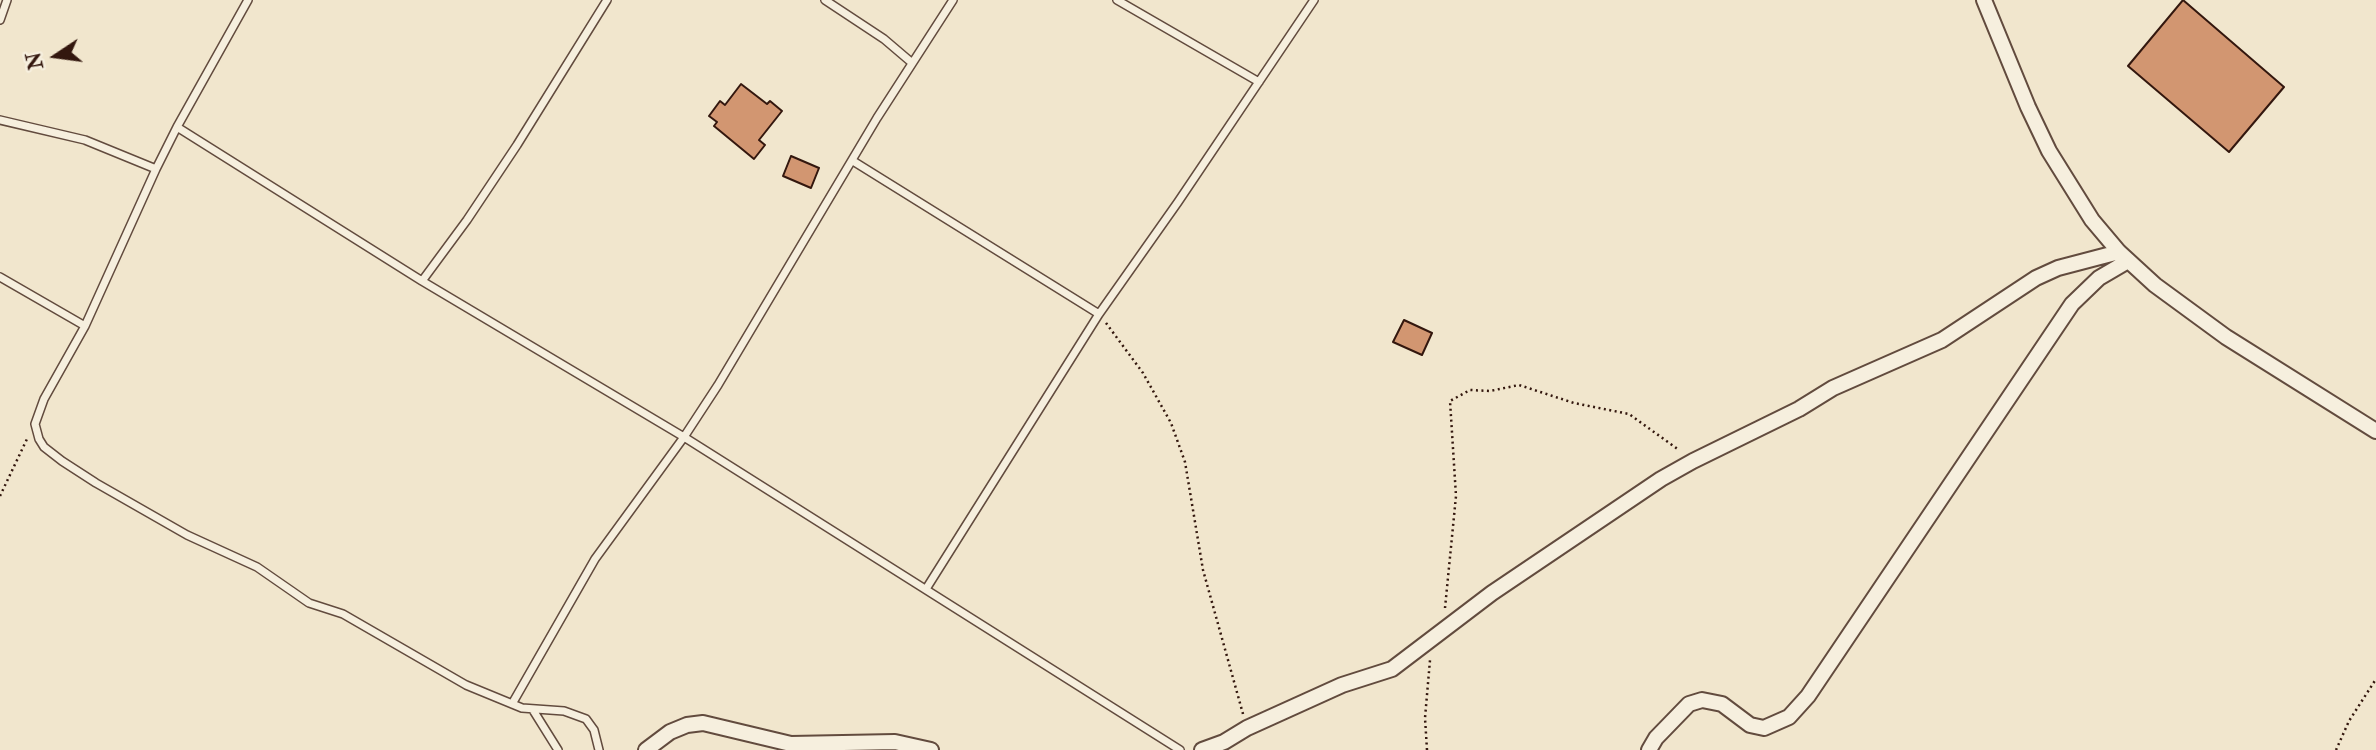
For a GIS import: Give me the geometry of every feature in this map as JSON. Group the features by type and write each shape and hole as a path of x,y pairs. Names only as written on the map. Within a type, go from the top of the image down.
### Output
{"street":[{"path":"1984,0 2049,151 2092,220 2124,257 2155,285 2226,337 2376,431"},
{"path":"1202,750 1342,685 1392,668 1493,593 1661,479 1693,461 1799,409 1833,388 1941,340 2036,278 2058,268 2124,257"},
{"path":"1649,750 1656,738 1689,704 1702,700 1722,704 1750,725 1764,728 1789,717 1808,696 2072,304 2124,257"},
{"path":"646,750 670,732 687,724 702,723 791,744 895,743 931,750"}],"lane":[{"path":"0,20 7,0"},
{"path":"248,0 156,169 85,326 44,399 35,424 36,432 44,447 96,483 187,535 257,568 309,603 343,614 441,673 512,704 533,710 564,711 586,719 594,730 599,750"},
{"path":"422,281 517,145 607,0"},
{"path":"825,0 884,39 911,62"},
{"path":"512,704 595,559 684,437 748,338 911,62 953,0"},
{"path":"1117,0 1259,82"},
{"path":"926,589 1099,314 1314,0"},
{"path":"0,120 85,140 156,169"},
{"path":"177,127 422,281 684,437 1180,750"},
{"path":"853,161 1099,314"},
{"path":"0,277 85,326"},
{"path":"533,710 558,750"}],"path":[{"path":"1099,314 1143,373 1171,423 1185,462 1203,570 1247,728"},
{"path":"1427,750 1425,718 1428,665 1441,632 1456,496 1450,401 1470,390 1490,391 1519,385 1574,403 1629,414 1693,461"},
{"path":"0,496 35,424"},
{"path":"2336,750 2349,721 2376,679"}],"building":[{"path":"2183,0 2284,87 2229,152 2128,66"},
{"path":"741,84 767,104 770,101 782,111 759,140 765,145 754,159 714,126 717,122 709,116 720,101 725,105"},
{"path":"791,156 819,168 811,188 783,176"},
{"path":"1404,320 1432,333 1422,355 1393,342"}]}
